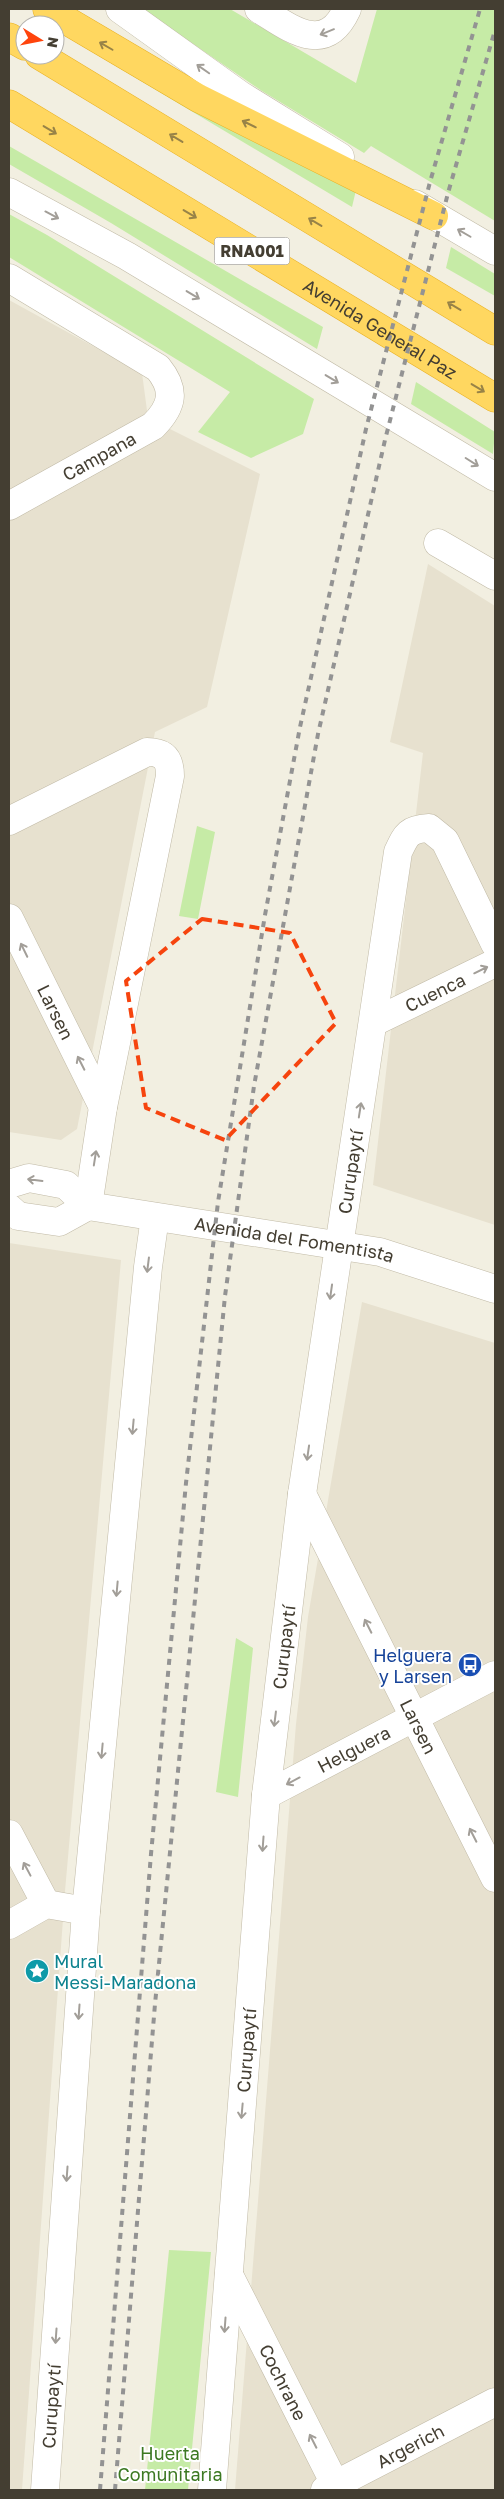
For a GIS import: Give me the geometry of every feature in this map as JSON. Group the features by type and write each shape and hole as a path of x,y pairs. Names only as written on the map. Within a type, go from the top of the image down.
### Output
{"highway":[{"path":"47,9 198,98 434,216"},
{"path":"56,65 495,331"},
{"name":"Avenida General Paz","path":"9,104 495,398"}],"street":[{"path":"120,9 240,95 434,216 495,251"},
{"path":"259,9 296,32 312,36 325,34 334,29 346,9"},
{"path":"9,192 127,256 495,477"},
{"name":"Campana","path":"9,278 158,368 166,378 171,390 169,404 162,417 154,426 9,506"},
{"path":"438,543 495,576"},
{"path":"9,821 148,752 157,752 165,756 170,765 170,776 103,1107 88,1206"},
{"name":"Curupaytí","path":"212,2490 266,1795 302,1494 398,852 406,836 415,828 429,828 445,841 495,944"},
{"name":"Larsen","path":"9,918 103,1107"},
{"name":"Cuenca","path":"374,1022 495,963"},
{"path":"9,1184 29,1178 66,1185 88,1206"},
{"path":"9,1208 18,1216 59,1222 88,1206"},
{"name":"Avenida del Fomentista","path":"88,1206 380,1252 495,1289"},
{"name":"Curupaytí","path":"45,2490 86,1911 147,1277 155,1217"},
{"name":"Larsen","path":"302,1494 495,1878"},
{"name":"Helguera","path":"266,1795 413,1716 495,1675"},
{"path":"9,1834 46,1904"},
{"path":"9,1925 46,1904 86,1911"},
{"name":"Cochrane","path":"229,2275 333,2488"},
{"name":"Argerich","path":"333,2488 495,2402"}],"highlighted area":[{"path":"202,919 290,933 336,1023 225,1140 146,1108 126,981"}],"shaded area":[{"path":"9,300 142,373 148,418 260,474 207,707 155,732 77,1129 61,1140 9,1132"},
{"path":"428,564 495,606 495,1225 373,1185 423,753 390,742"},
{"path":"9,1243 121,1260 65,1891 22,2490 9,2490"},
{"path":"362,1302 495,1343 495,2490 235,2490 296,1724 308,1617"}],"green space":[{"path":"142,9 230,9 356,83 377,9 495,9 495,221 371,146 364,153 262,91"},
{"path":"65,36 173,98 357,186 352,207"},
{"path":"9,146 323,327 317,349 111,223 9,164"},
{"path":"9,214 47,235 314,399 303,434 251,458 198,432 230,392 9,257"},
{"path":"451,247 495,274 495,296 446,268"},
{"path":"416,382 495,432 493,454 411,404"},
{"path":"197,826 215,832 198,919 179,916"},
{"path":"236,1638 253,1648 238,1797 216,1792"},
{"name":"Huerta Comunitaria","path":"169,2250 211,2252 188,2490 145,2490"}],"railway":[{"path":"100,2490 151,1854 186,1483 218,1202 265,915 300,727 366,429 430,182 480,9"},
{"path":"115,2490 155,2004 225,1296 254,1086 318,734 385,440 448,193 495,30"}],"place":[{"name":"Helguera y Larsen","path":"470,1665"},
{"name":"Mural Messi-Maradona","path":"37,1971"}]}
